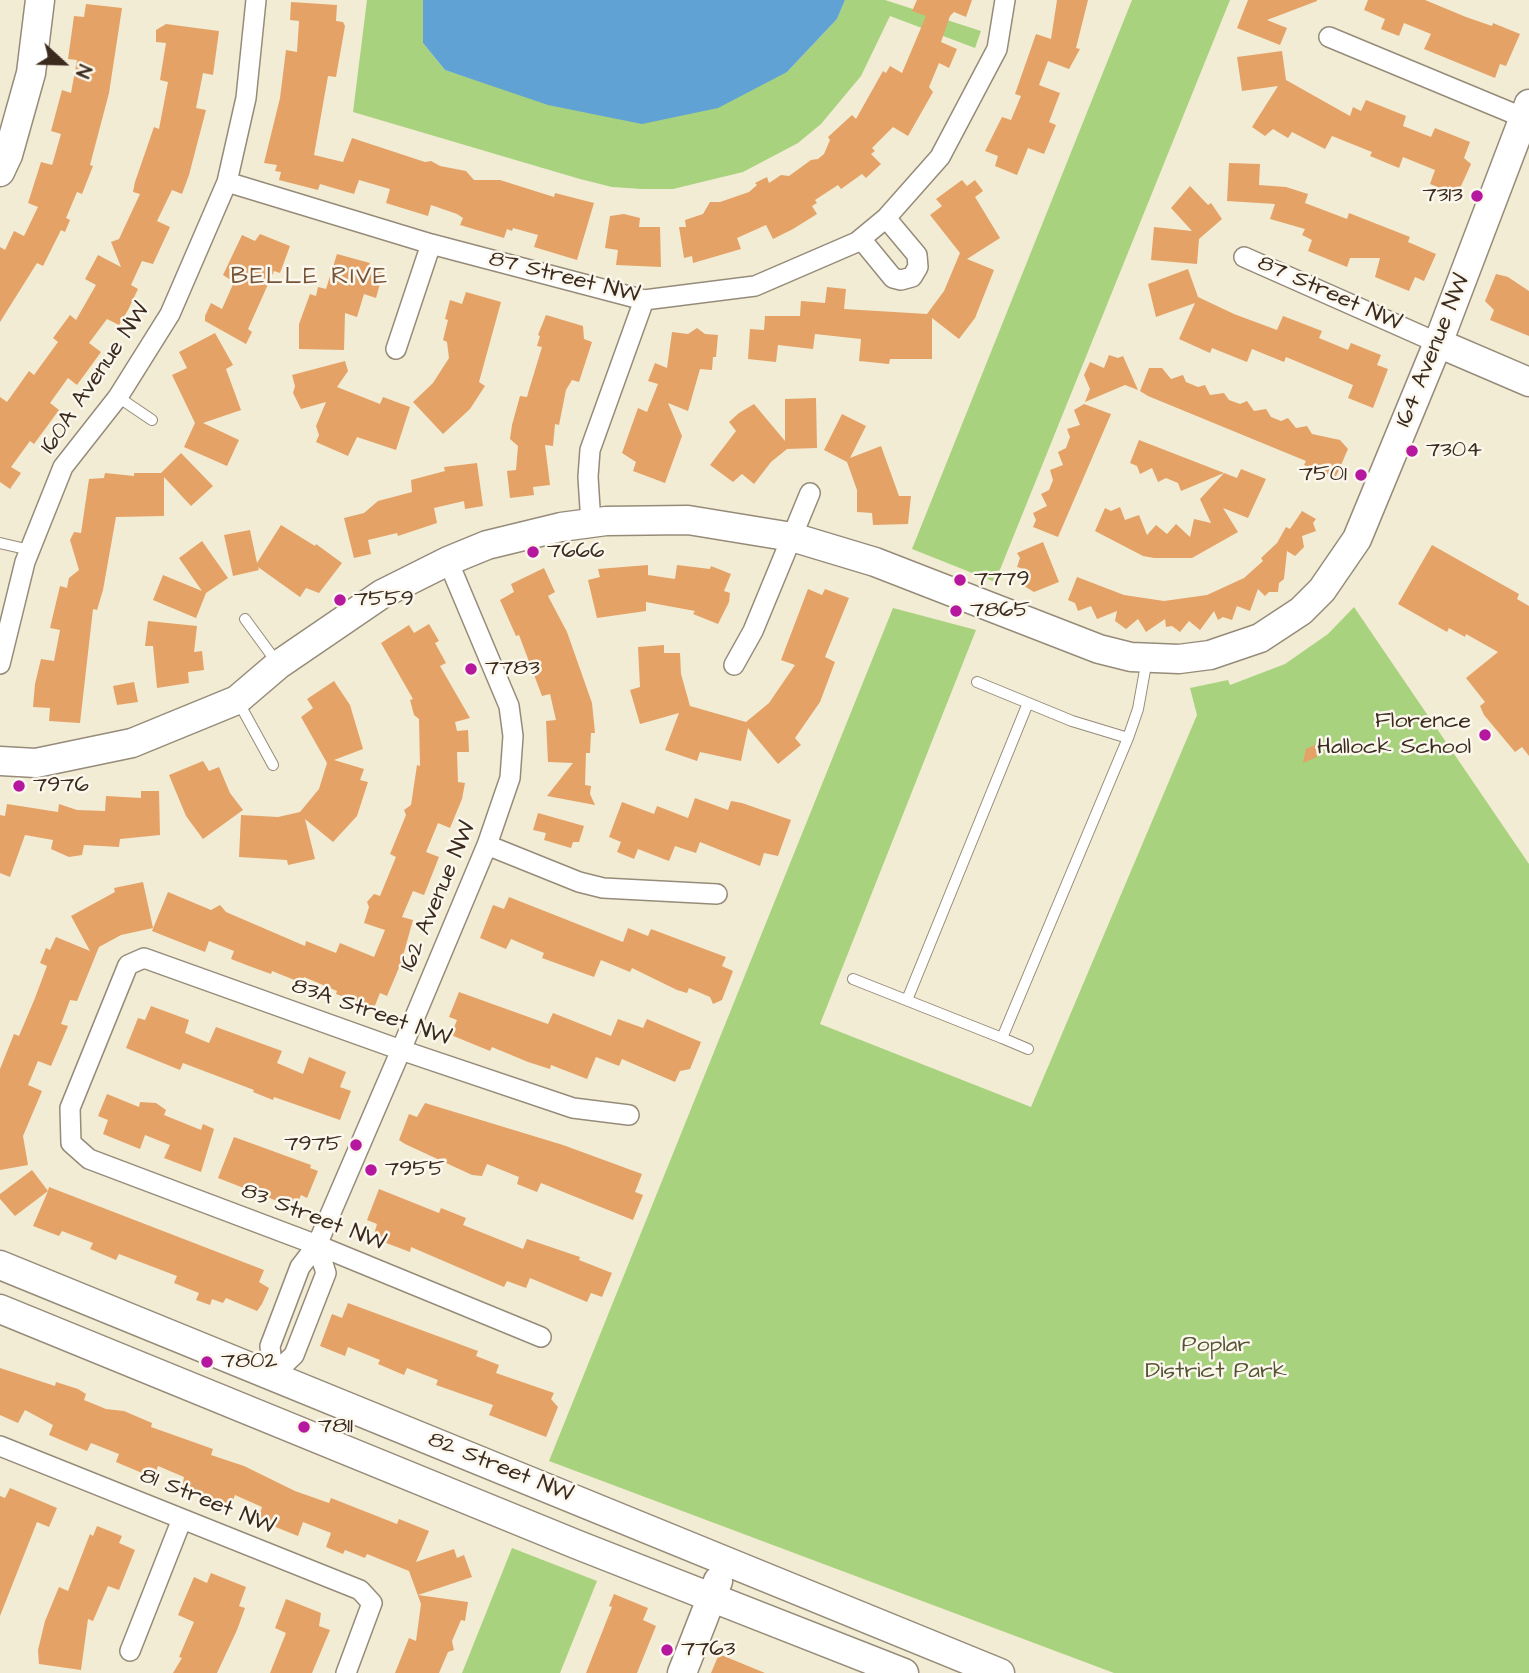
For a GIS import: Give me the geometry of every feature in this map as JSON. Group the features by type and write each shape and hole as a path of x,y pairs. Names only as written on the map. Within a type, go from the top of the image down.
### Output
{"street":[{"path":"0,172 8,155 31,73 40,0"},
{"name":"160A Avenue NW","path":"0,664 30,550 63,467 118,397 170,314 227,182 246,98 256,0"},
{"name":"87 Street NW","path":"227,182 431,244 644,300 755,286 859,240 886,218 940,157 997,49 1005,0"},
{"path":"1329,37 1527,114"},
{"name":"164 Avenue NW","path":"0,761 36,763 132,743 237,700 278,665 382,594 447,561 487,545 561,527 633,519 688,520 792,537 875,562 1099,649 1147,659 1179,659 1238,647 1282,625 1322,590 1357,539 1438,343 1527,114"},
{"path":"859,240 893,278 901,280 912,277 918,267 917,255 886,218"},
{"path":"396,349 431,244"},
{"name":"87 Street NW","path":"1244,257 1529,382"},
{"path":"591,524 588,477 590,450 644,300"},
{"path":"734,665 753,631 810,493"},
{"name":"162 Avenue NW","path":"273,1375 270,1346 300,1267 317,1245 401,1050 488,845 510,778 513,758 511,719 447,561"},
{"path":"488,845 579,882 603,888 717,894"},
{"name":"83A Street NW","path":"71,1143 70,1108 128,965 144,958 573,1108 629,1115"},
{"name":"83 Street NW","path":"71,1143 89,1159 317,1245 541,1337"},
{"path":"258,1413 273,1375 294,1355 327,1273 317,1245"},
{"name":"82 Street NW","path":"0,1265 1000,1673"},
{"name":"82 Street NW","path":"0,1309 578,1545 904,1673"},
{"name":"81 Street NW","path":"0,1446 360,1590 372,1603 346,1673"},
{"path":"130,1651 182,1519"},
{"path":"682,1673 726,1561"}],"lane":[{"path":"118,397 152,419"},
{"path":"0,543 30,550"},
{"path":"245,619 278,665"},
{"path":"1002,1038 1128,738 1138,709 1147,659"},
{"path":"978,682 1072,721 1128,738"},
{"path":"237,700 273,765"},
{"path":"906,1000 1028,703"},
{"path":"853,979 1028,1049"}],"green space":[{"path":"367,0 423,0 423,43 445,70 498,87 787,72 837,19 845,0 885,0 981,31 975,48 890,16 861,76 821,124 798,143 743,172 673,189 642,189 612,187 580,179 353,112"},
{"path":"1132,0 1230,0 995,582 912,549"},
{"name":"Poplar District Park","path":"1354,607 1529,864 1529,1673 1114,1673 549,1461 893,608 976,630 820,1024 1031,1107 1197,715 1190,688 1228,680 1230,685 1285,664 1328,634"},
{"path":"512,1548 597,1581 560,1673 462,1673"}],"water":[{"path":"423,0 845,0 837,19 787,72 718,108 642,124 548,105 445,70 423,43"}],"building":[{"path":"917,0 972,0 966,17 954,12 950,16 941,42 957,49 949,68 939,63 929,87 933,92 908,136 893,127 872,148 875,151 871,154 881,164 866,178 862,174 841,189 838,185 815,200 817,203 812,206 817,214 793,229 773,239 766,225 737,238 741,249 693,263 692,256 684,258 679,227 686,227 685,220 703,214 710,202 720,202 749,192 757,185 755,183 767,177 769,183 781,175 789,176 811,160 818,159 824,154 830,140 828,137 852,115 856,119 883,71 886,73 890,66 902,73 926,16 912,11"},
{"path":"1057,0 1088,0 1076,48 1080,49 1069,69 1048,61 1039,85 1060,93 1049,122 1056,125 1044,154 1028,148 1017,175 995,166 998,156 985,151 1002,117 1011,120 1021,96 1015,94 1036,34 1051,39"},
{"path":"1248,0 1317,1 1267,20 1287,28 1280,45 1237,28"},
{"path":"1368,0 1425,0 1466,17 1492,26 1493,23 1520,34 1506,66 1500,64 1495,78 1424,49 1431,34 1404,23 1399,36 1381,29 1385,19 1364,10"},
{"path":"291,2 337,5 336,21 343,22 345,26 336,77 328,76 314,155 343,162 352,138 425,162 431,161 440,166 466,171 474,180 500,180 554,197 555,193 594,203 577,260 534,247 538,235 513,228 512,231 507,229 504,238 460,225 463,218 431,205 428,216 386,203 390,189 359,180 354,194 320,184 318,190 279,180 281,172 275,171 277,165 264,163 280,98 286,50 297,52 299,21 290,20"},
{"path":"86,4 122,8 109,93 90,165 93,166 82,194 77,192 66,218 70,220 65,232 61,230 43,266 37,263 0,322 0,247 5,250 14,231 24,236 38,207 28,203 41,162 52,165 53,162 61,134 51,131 62,90 71,93 77,60 68,59 74,16 84,17"},
{"path":"166,24 219,31 213,75 203,73 196,108 206,110 189,175 182,194 172,190 157,221 170,227 153,264 142,261 131,285 138,289 128,310 119,325 107,319 89,343 101,352 77,385 68,378 50,403 59,410 34,444 30,441 11,467 21,473 10,489 0,482 0,397 7,402 29,371 34,375 58,342 53,338 70,315 76,320 96,285 85,279 98,255 121,267 111,242 119,239 140,194 133,192 135,182 154,127 159,129 168,82 160,80 166,43 156,42 156,30"},
{"path":"1282,51 1286,80 1350,116 1353,107 1361,111 1366,100 1406,116 1403,126 1431,137 1435,128 1470,142 1464,158 1471,164 1457,195 1430,184 1435,170 1403,157 1399,168 1370,156 1372,152 1332,136 1325,149 1292,132 1288,138 1273,129 1265,136 1252,127 1278,86 1242,91 1237,57"},
{"path":"1229,163 1260,164 1259,185 1286,187 1308,194 1305,203 1347,219 1349,213 1410,237 1408,242 1436,254 1424,281 1415,277 1409,291 1375,277 1380,258 1350,258 1347,267 1308,251 1312,240 1302,235 1305,229 1270,219 1275,204 1227,201"},
{"path":"962,180 967,186 975,180 983,191 975,197 1000,238 967,259 994,270 975,318 959,339 932,318 932,359 890,359 889,364 859,361 861,339 815,334 813,349 778,345 776,362 748,359 750,329 764,330 765,316 800,316 801,301 825,303 827,287 846,289 844,309 927,314 944,291 960,253 930,215 942,206 936,199"},
{"path":"1190,186 1208,205 1211,203 1222,219 1199,239 1197,264 1151,260 1154,227 1192,231 1171,208"},
{"path":"624,214 640,218 639,227 660,227 661,267 616,265 618,250 605,248 610,216"},
{"path":"260,234 290,246 280,273 274,271 248,329 252,332 246,344 205,321 205,316 211,303 222,309 234,282 223,275 242,235 255,241"},
{"path":"337,254 370,263 368,268 383,273 376,298 364,294 357,317 345,313 344,350 299,349 299,324 310,294 316,296 318,287 326,289"},
{"path":"1188,269 1198,297 1234,314 1277,330 1283,316 1322,331 1319,338 1348,350 1351,343 1381,355 1377,365 1388,369 1373,408 1348,398 1353,385 1286,357 1284,362 1252,349 1247,362 1212,348 1210,353 1179,339 1195,303 1156,317 1148,284"},
{"path":"1496,274 1508,277 1529,291 1529,336 1490,320 1494,310 1485,301"},
{"path":"466,292 501,302 479,382 485,386 470,409 443,434 413,402 433,383 449,358 447,342 443,340 448,320 445,319 450,300 462,304"},
{"path":"546,315 583,326 584,339 592,342 579,382 572,380 566,390 559,425 555,424 553,446 545,445 550,485 533,487 534,495 510,498 507,471 516,470 518,446 510,439 512,425 520,396 527,397 542,347 537,346 538,335"},
{"path":"697,328 705,334 718,335 716,357 713,357 712,370 700,369 688,411 668,403 682,436 665,483 633,471 636,462 622,453 638,408 647,412 658,384 648,381 655,363 667,368 672,332 688,334"},
{"path":"215,333 233,365 226,369 241,410 203,423 239,440 227,466 184,447 195,423 172,375 187,368 179,352"},
{"path":"1109,355 1118,358 1123,356 1138,390 1125,385 1085,402 1090,389 1084,375 1090,362 1104,368"},
{"path":"345,361 348,371 337,387 380,404 383,397 410,407 396,450 357,437 348,456 316,442 319,435 316,426 326,402 301,409 293,393 295,386 292,375"},
{"path":"1149,368 1162,368 1171,379 1183,375 1186,382 1198,387 1205,385 1210,395 1224,393 1229,400 1240,404 1247,401 1254,411 1266,409 1271,417 1281,421 1288,418 1296,428 1307,426 1312,434 1340,440 1348,449 1335,478 1304,465 1306,461 1148,396 1140,391"},
{"path":"816,398 817,448 787,449 771,462 754,484 742,474 733,482 710,465 736,431 729,422 739,413 754,404 785,441 785,399"},
{"path":"1084,404 1111,414 1058,537 1033,527 1036,520 1033,513 1047,506 1041,494 1049,490 1053,480 1050,470 1063,465 1058,452 1066,448 1070,437 1067,429 1080,425 1074,410"},
{"path":"842,414 866,426 850,458 881,446 899,496 911,496 908,524 873,525 872,513 857,512 857,490 847,462 824,450"},
{"path":"1139,440 1237,478 1241,469 1266,479 1248,518 1223,508 1238,532 1192,558 1154,558 1143,556 1095,531 1105,508 1111,511 1120,507 1125,520 1139,515 1147,535 1156,525 1167,534 1176,524 1190,537 1194,519 1211,523 1200,499 1224,473 1181,491 1178,483 1166,478 1158,482 1152,468 1140,474 1137,466 1130,463"},
{"path":"181,453 213,486 191,506 164,477 164,516 116,517 103,590 97,610 93,609 80,723 49,721 50,708 33,707 35,684 41,659 54,661 60,630 50,628 60,586 67,588 69,578 79,570 70,540 74,532 81,533 89,479 104,478 105,473 134,476 134,473 161,473"},
{"path":"477,463 483,506 465,509 464,501 434,508 437,523 398,536 397,533 368,540 371,554 354,558 344,518 364,513 378,501 412,492 411,480 445,471 444,467"},
{"path":"1302,511 1316,519 1313,523 1316,531 1302,536 1304,547 1295,556 1287,551 1284,579 1279,583 1278,592 1269,592 1265,596 1258,589 1250,611 1237,606 1232,620 1223,617 1218,620 1214,611 1200,630 1189,621 1180,632 1172,626 1166,627 1165,619 1146,632 1138,619 1126,629 1115,621 1117,611 1097,619 1091,606 1078,611 1075,603 1068,600 1077,577 1124,595 1164,601 1207,595 1244,578 1263,561 1261,558 1277,543 1286,527 1290,529"},
{"path":"281,525 315,546 316,544 342,563 319,593 306,588 300,597 258,567 259,570 233,576 224,535 250,530 257,563"},
{"path":"202,541 228,578 206,593 196,618 153,600 163,575 202,591 179,558"},
{"path":"1043,542 1059,582 1034,592 1024,586 1030,571 1017,567 1020,558 1017,553"},
{"path":"1432,545 1519,594 1517,599 1529,606 1529,756 1522,747 1515,752 1484,715 1480,706 1485,702 1466,678 1498,652 1466,634 1465,637 1449,628 1447,632 1398,604"},
{"path":"648,565 648,575 675,579 677,565 710,569 711,566 731,574 724,591 730,593 729,602 718,624 693,614 695,611 646,602 646,611 597,618 588,580 600,577 598,569"},
{"path":"544,568 555,592 548,596 567,632 592,703 595,733 591,733 590,753 586,753 585,785 591,786 590,794 595,805 547,796 573,763 548,762 546,721 556,720 550,694 542,696 519,635 516,636 500,600 514,592 511,584"},
{"path":"808,589 822,595 825,589 849,598 825,657 835,662 820,702 795,738 801,745 778,764 748,728 741,761 700,752 697,761 665,750 679,713 640,724 630,690 640,687 638,647 664,645 664,653 680,653 681,674 690,706 746,722 769,703 795,665 781,660"},
{"path":"148,621 197,626 194,652 202,651 204,670 188,672 189,683 157,688 153,646 145,646"},
{"path":"429,624 439,641 435,643 446,663 440,666 470,718 455,722 457,731 468,730 469,752 457,752 458,782 465,783 462,799 450,828 438,823 426,852 439,857 424,895 413,891 402,917 413,920 401,963 387,996 380,993 374,1008 336,994 337,991 304,977 302,983 231,959 234,951 209,941 205,952 152,931 168,892 211,910 220,905 226,912 305,946 306,941 336,953 340,943 374,957 385,930 364,923 369,907 367,902 374,894 380,896 396,857 390,854 406,815 404,810 411,805 417,765 420,766 419,719 414,715 410,700 413,699 381,643 409,625 414,633"},
{"path":"334,681 350,705 363,749 334,760 364,769 360,780 368,782 357,816 333,842 305,819 315,859 288,865 287,860 239,857 241,815 278,817 300,812 319,789 327,763 301,717 313,708 307,699"},
{"path":"134,682 138,702 117,705 113,686"},
{"path":"1319,743 1317,757 1303,763 1306,749"},
{"path":"203,761 209,771 219,767 230,793 243,810 203,839 186,816 169,775"},
{"path":"141,791 159,791 160,835 120,839 119,847 84,845 82,855 69,857 51,849 53,840 25,835 10,877 0,873 0,815 5,816 7,804 58,812 59,804 77,810 105,811 106,796 141,798"},
{"path":"695,798 728,810 731,801 742,803 791,820 778,856 764,853 760,866 700,842 696,853 675,846 669,861 638,849 634,859 617,852 621,842 609,837 622,802 654,814 657,806 688,818"},
{"path":"538,813 584,826 579,842 573,842 571,848 544,840 546,833 533,830"},
{"path":"143,882 153,928 121,935 99,947 77,1001 70,1000 61,1024 68,1026 51,1066 38,1061 28,1085 42,1091 23,1136 28,1165 0,1170 0,1069 14,1034 19,1036 35,998 47,966 40,963 46,948 50,950 56,937 90,951 71,916 115,892 114,888"},
{"path":"509,897 623,942 628,928 648,936 651,929 726,957 722,966 733,971 722,1000 713,1004 710,997 689,988 687,993 677,990 632,968 630,972 601,960 594,977 542,958 544,953 511,939 506,949 480,938 493,905 504,909"},
{"path":"459,992 548,1024 553,1013 611,1036 618,1019 643,1028 647,1019 701,1042 690,1069 680,1071 675,1082 622,1059 619,1066 596,1057 587,1079 551,1065 550,1069 528,1062 492,1047 490,1051 451,1035 457,1020 449,1017"},
{"path":"151,1006 189,1020 185,1033 209,1043 216,1027 282,1051 277,1063 303,1074 309,1057 346,1072 340,1087 351,1091 340,1120 274,1097 273,1100 183,1063 180,1070 126,1048 138,1018 145,1020"},
{"path":"107,1094 139,1107 140,1102 156,1103 166,1110 164,1115 201,1130 203,1124 214,1129 201,1172 164,1158 170,1145 145,1135 140,1149 103,1134 108,1120 98,1116"},
{"path":"425,1103 563,1145 642,1174 635,1192 643,1195 633,1220 541,1183 537,1192 517,1184 519,1177 487,1164 482,1176 472,1175 405,1144 399,1140 409,1114 417,1117"},
{"path":"234,1137 311,1165 310,1168 318,1171 307,1198 301,1195 299,1200 294,1198 290,1206 218,1178"},
{"path":"32,1170 48,1191 15,1216 0,1199 0,1194"},
{"path":"49,1187 264,1270 259,1282 269,1288 262,1304 257,1311 226,1298 223,1303 212,1299 210,1305 196,1300 199,1293 174,1283 177,1276 119,1254 116,1260 90,1249 93,1243 62,1231 59,1236 33,1226"},
{"path":"379,1189 439,1213 441,1208 466,1218 463,1225 523,1249 527,1239 580,1257 579,1260 612,1273 602,1297 591,1293 587,1302 530,1278 526,1288 507,1281 504,1287 411,1247 410,1252 373,1238 377,1224 367,1220"},
{"path":"348,1303 478,1351 476,1356 499,1365 496,1373 554,1393 551,1399 558,1407 546,1437 489,1415 493,1405 436,1385 438,1380 407,1368 404,1375 378,1364 380,1360 348,1347 345,1356 320,1346 332,1314 342,1318"},
{"path":"0,1368 55,1386 56,1382 78,1389 86,1394 84,1400 106,1409 124,1411 152,1423 151,1427 213,1449 211,1455 244,1466 295,1491 329,1503 331,1498 397,1524 399,1519 429,1531 416,1562 454,1549 457,1558 464,1555 472,1577 418,1595 468,1602 465,1621 461,1620 452,1641 454,1650 448,1652 439,1673 395,1673 409,1638 416,1641 421,1604 409,1571 367,1554 365,1558 345,1550 343,1554 326,1547 331,1533 303,1522 298,1536 258,1520 262,1507 235,1495 230,1508 196,1495 182,1489 184,1477 158,1466 154,1478 116,1462 119,1454 91,1443 87,1451 49,1435 53,1425 25,1410 18,1423 0,1415"},
{"path":"10,1488 57,1508 49,1527 37,1522 0,1616 0,1496 5,1498"},
{"path":"97,1526 122,1536 119,1543 135,1550 119,1590 108,1586 93,1621 88,1619 81,1670 39,1664 38,1650 45,1621 59,1587 68,1591 90,1534 93,1536"},
{"path":"211,1573 246,1587 239,1606 245,1608 237,1630 217,1673 173,1673 182,1658 179,1657 194,1622 178,1615 194,1577 207,1583"},
{"path":"614,1594 648,1608 643,1620 656,1626 637,1673 586,1673 612,1607 609,1606"},
{"path":"286,1599 321,1613 319,1626 330,1630 312,1673 270,1673 286,1633 275,1628"},
{"path":"719,1654 765,1673 711,1673"}],"place":[{"name":"7313","path":"1477,196"},
{"name":"7304","path":"1412,451"},
{"name":"7501","path":"1361,475"},
{"name":"7666","path":"533,552"},
{"name":"7779","path":"960,580"},
{"name":"7559","path":"340,600"},
{"name":"7865","path":"956,611"},
{"name":"7783","path":"471,669"},
{"name":"Florence Hallock School","path":"1485,735"},
{"name":"7976","path":"19,786"},
{"name":"7975","path":"356,1145"},
{"name":"7955","path":"371,1170"},
{"name":"7802","path":"207,1362"},
{"name":"7811","path":"304,1427"},
{"name":"7763","path":"667,1650"}],"district":[{"name":"BELLE RIVE","path":"310,278"}]}
